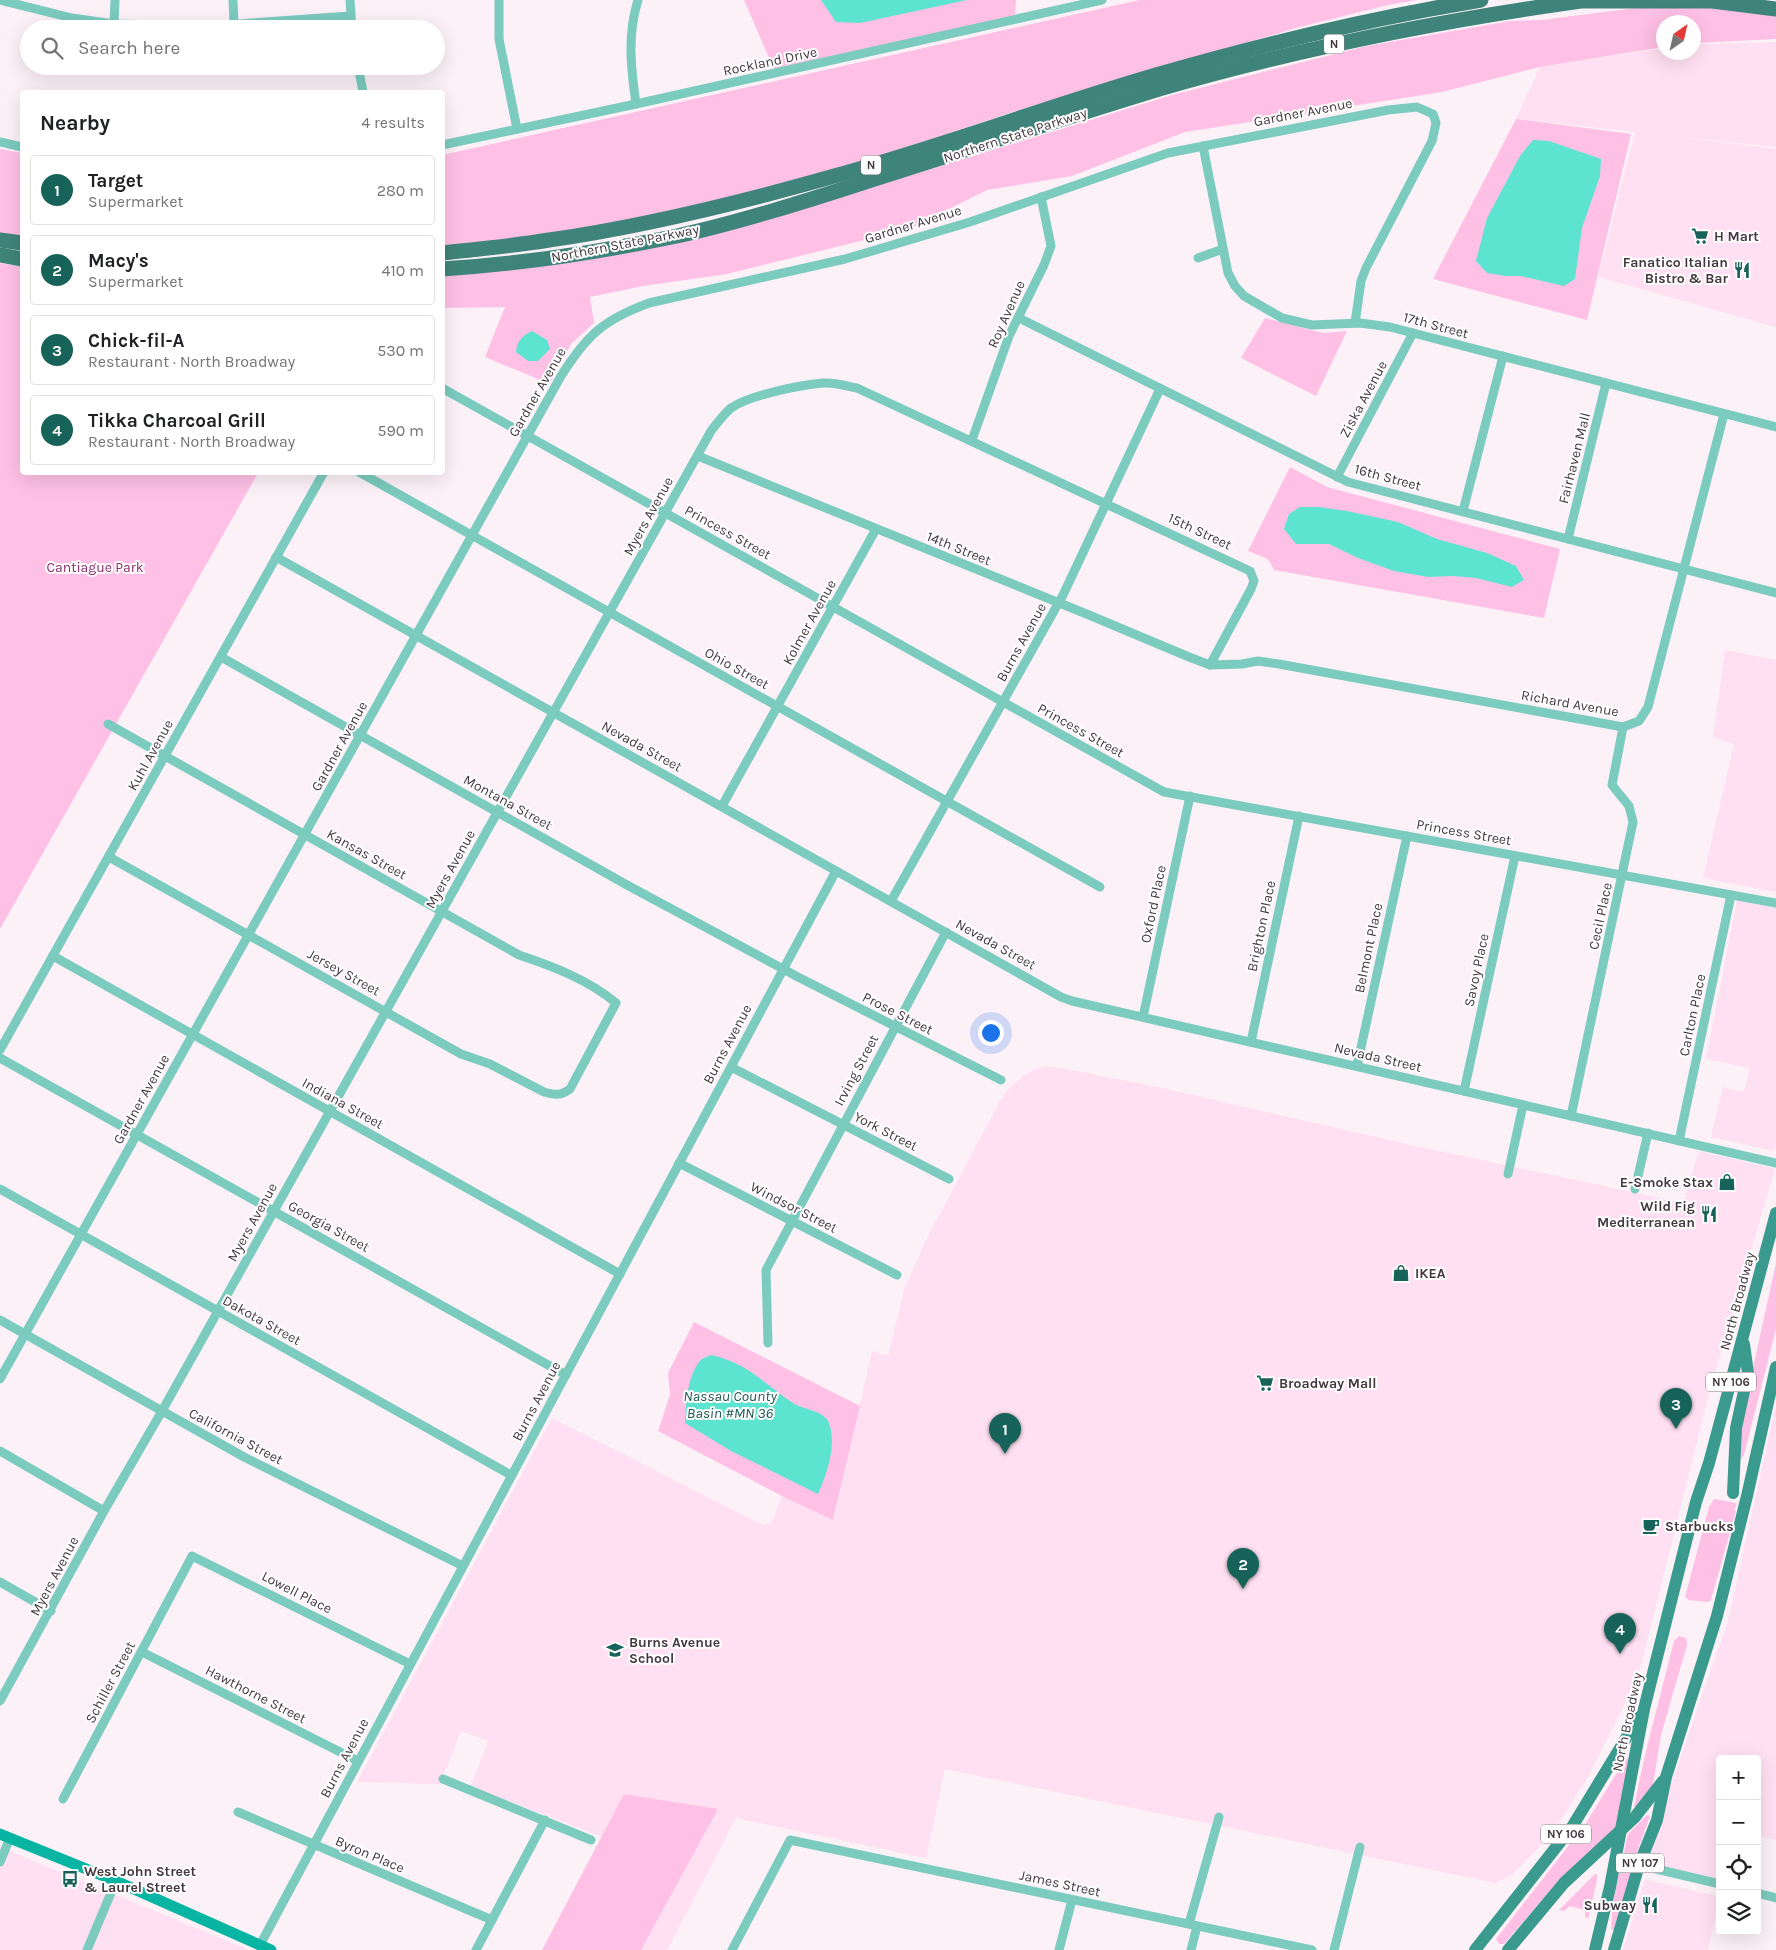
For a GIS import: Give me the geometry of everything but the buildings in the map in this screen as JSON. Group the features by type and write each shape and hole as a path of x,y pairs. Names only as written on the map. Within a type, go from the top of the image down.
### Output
{"highway":[{"name":"Northern State Parkway","path":"445,253 550,240 647,223 730,203 837,175 935,146 1218,57 1360,23 1482,0"},
{"name":"Northern State Parkway","path":"445,269 554,257 678,235 801,203 1159,90 1263,61 1413,28 1511,10 1586,0 1712,1 1776,9"},
{"path":"0,240 20,244"},
{"path":"0,255 20,259"}],"main road":[{"name":"North Broadway","path":"1595,1950 1610,1888 1644,1708 1696,1502 1709,1463 1776,1213"},
{"path":"1733,1494 1736,1428 1748,1373 1743,1336"},
{"name":"NY 106","path":"1508,1950 1564,1883 1648,1802 1666,1777 1717,1616 1747,1496 1776,1367"},
{"name":"NY 106","path":"1474,1950 1572,1827 1644,1708"},
{"name":"NY 107","path":"1614,1950 1639,1865 1657,1820 1666,1777"},
{"path":"5,1836 116,1882 252,1945 271,1950"}],"street":[{"path":"0,0 82,20"},
{"path":"114,20 115,0"},
{"path":"233,0 234,20"},
{"path":"350,0 351,20"},
{"path":"499,0 500,39 517,130"},
{"path":"636,104 631,70 631,32 638,0"},
{"name":"Rockland Drive","path":"445,144 636,104 1097,1"},
{"path":"308,20 350,16"},
{"path":"360,75 363,90"},
{"name":"Gardner Avenue","path":"0,1378 528,435 578,349 599,328 626,312 650,303 845,259 970,222 1168,153 1388,110 1417,107 1433,114 1436,123 1432,141 1361,280 1355,323"},
{"path":"0,142 20,147"},
{"name":"17th Street","path":"1203,146 1228,272 1235,286 1244,296 1282,318 1312,325 1355,323 1390,327 1776,428"},
{"name":"Roy Avenue","path":"972,440 1009,336 1044,265 1051,246 1041,197"},
{"path":"1198,258 1223,249"},
{"name":"16th Street","path":"1019,318 1348,482 1776,593"},
{"name":"Ziska Avenue","path":"1337,477 1413,334"},
{"path":"1463,511 1503,356"},
{"name":"Fairhaven Mall","path":"1568,539 1606,382"},
{"name":"Myers Avenue","path":"0,1701 51,1611 104,1511 720,418 739,404 774,392 823,383 836,383 857,388 1106,504"},
{"name":"Burns Avenue","path":"891,901 1058,603 1160,389"},
{"name":"Princess Street","path":"445,390 1164,792 1776,903"},
{"name":"Richard Avenue","path":"1210,665 1242,664 1258,661 1622,727 1639,721 1648,707 1724,414"},
{"name":"14th Street","path":"698,456 1210,665"},
{"name":"Kuhl Avenue","path":"0,1050 322,475"},
{"name":"Ohio Street","path":"365,475 1100,887"},
{"name":"15th Street","path":"1106,504 1250,571 1254,581 1210,665"},
{"name":"Kolmer Avenue","path":"722,806 876,529"},
{"name":"Nevada Street","path":"276,557 1061,997 1776,1163"},
{"name":"Montana Street","path":"221,657 636,890 783,969"},
{"name":"Kansas Street","path":"108,724 519,955 546,964 604,993 616,1003 570,1089"},
{"name":"Cecil Place","path":"1571,1116 1633,822 1629,806 1612,786 1622,727"},
{"name":"Oxford Place","path":"1143,1017 1190,796"},
{"name":"Brighton Place","path":"1250,1042 1298,816"},
{"name":"Belmont Place","path":"1357,1066 1406,836"},
{"name":"Savoy Place","path":"1464,1091 1515,856"},
{"name":"Jersey Street","path":"109,857 461,1054 490,1064 544,1092 559,1094 570,1089"},
{"name":"Burns Avenue","path":"252,1945 313,1845 836,871"},
{"name":"Carlton Place","path":"1679,1141 1731,895"},
{"name":"Irving Street","path":"768,1343 766,1270 946,932"},
{"name":"Indiana Street","path":"53,956 620,1274"},
{"name":"Prose Street","path":"783,969 1001,1080"},
{"name":"Georgia Street","path":"0,1058 566,1375"},
{"name":"York Street","path":"731,1067 949,1179"},
{"path":"1508,1174 1523,1105"},
{"path":"1635,1189 1648,1134"},
{"name":"Windsor Street","path":"679,1163 897,1275"},
{"name":"Dakota Street","path":"0,1189 511,1476"},
{"name":"California Street","path":"0,1320 244,1458 463,1566"},
{"path":"0,1451 104,1511"},
{"name":"Lowell Place","path":"181,1578 192,1556 410,1664"},
{"name":"Schiller Street","path":"63,1799 181,1578"},
{"path":"0,1582 51,1611"},
{"name":"Hawthorne Street","path":"142,1652 358,1761"},
{"path":"443,1779 592,1840"},
{"name":"Byron Place","path":"238,1812 492,1920"},
{"path":"1191,1950 1193,1925 1219,1817"},
{"path":"476,1950 545,1820"},
{"path":"0,1862 5,1836"},
{"name":"James Street","path":"732,1950 790,1840 1312,1950"},
{"path":"1334,1950 1360,1847"},
{"path":"1639,1865 1716,1883"},
{"path":"87,1950 116,1882"},
{"path":"1761,1894 1776,1898"},
{"path":"1059,1950 1072,1900"}],"shaded area":[{"path":"1776,42 1776,147 1679,137 1776,149 1776,327 1598,277 1635,132 1516,119 1540,67 1656,49 1656,60 1701,60 1701,44"},
{"path":"1725,650 1776,660 1776,892 1703,878 1734,744 1713,737"},
{"path":"1737,900 1776,908 1776,1143 1774,1151 1711,1137 1723,1087 1744,1092 1750,1068 1706,1059"},
{"name":"Broadway Mall","path":"1051,1066 1162,1088 1411,1145 1683,1203 1699,1151 1775,1169 1709,1393 1640,1669 1620,1714 1588,1777 1552,1834 1511,1875 1495,1883 945,1769 926,1858 736,1818 667,1950 641,1950 718,1809 624,1794 602,1837 471,1786 488,1741 461,1731 440,1784 357,1782 552,1418 763,1525 772,1522 782,1496 834,1520 872,1351 885,1355 889,1353 904,1290 925,1242 1000,1101 1011,1086 1025,1075 1038,1068"},
{"path":"1776,1404 1776,1840 1761,1837 1761,1755 1716,1755 1716,1878 1644,1862 1728,1621"},
{"path":"0,1847 242,1947 248,1950 0,1950"},
{"path":"1645,1879 1716,1896 1716,1915 1708,1950 1623,1950"}],"green space":[{"path":"744,0 1016,0 1015,20 776,74"},
{"path":"1140,0 1417,0 1388,5 1296,28 1022,109 853,165 782,186 614,224 524,238 445,246 445,154"},
{"path":"1705,5 1776,14 1776,39 1701,43 1701,15 1656,15 1656,48 1540,67 1442,92 1185,132 1072,176 987,190 909,229 727,274 643,286 590,297 594,323 571,344 550,384 485,357 505,307 445,308 445,273 768,219 1172,95 1367,46 1510,21 1541,20 1652,6"},
{"path":"1516,119 1631,134 1587,320 1433,279"},
{"path":"0,149 20,153 20,236 0,233"},
{"name":"Cantiague Park","path":"0,263 20,267 20,475 257,475 0,929"},
{"path":"1265,318 1323,333 1347,331 1316,396 1241,358"},
{"path":"1290,467 1327,487 1560,549 1544,618 1274,570 1268,559 1248,551"},
{"path":"1776,1263 1776,1329 1744,1455 1741,1459 1737,1458 1742,1418"},
{"path":"694,1322 860,1406 833,1520 782,1496 658,1431 670,1395 668,1373"},
{"path":"1714,1499 1736,1503 1734,1510 1736,1511 1711,1600 1709,1602 1689,1600 1685,1597 1709,1507"},
{"path":"1679,1636 1686,1638 1687,1645 1661,1735 1653,1785 1636,1807 1634,1806 1645,1755 1674,1641"},
{"path":"1626,1758 1630,1759 1617,1827 1552,1888 1504,1944 1499,1944 1496,1939 1586,1823"},
{"path":"624,1794 718,1809 641,1950 542,1950"},
{"path":"1647,1815 1650,1816 1638,1849 1615,1930 1611,1929 1613,1900 1628,1834"},
{"path":"1595,1874 1597,1875 1597,1880 1588,1919 1585,1917 1585,1910 1570,1906 1564,1911 1559,1910"}],"water":[{"path":"821,0 967,0 860,23 836,22"},
{"path":"1533,140 1549,141 1601,159 1600,176 1582,228 1575,279 1564,286 1521,276 1487,273 1476,261 1487,218 1520,156"},
{"path":"532,331 547,340 550,349 538,361 528,361 516,352 521,339"},
{"path":"1300,507 1319,507 1347,511 1398,522 1437,539 1487,553 1516,566 1524,580 1512,587 1476,578 1428,577 1394,571 1358,558 1329,544 1296,544 1284,529 1289,514"},
{"name":"Nassau County Basin #MN 36","path":"711,1355 745,1368 793,1403 823,1415 829,1423 832,1441 828,1469 818,1494 731,1451 685,1423 688,1391 692,1374 703,1358"}],"place":[{"name":"H Mart","path":"1700,236"},
{"name":"Fanatico Italian Bistro & Bar","path":"1742,270"},
{"name":"E-Smoke Stax","path":"1727,1182"},
{"name":"Wild Fig Mediterranean","path":"1709,1214"},
{"name":"IKEA","path":"1401,1273"},
{"name":"Broadway Mall","path":"1265,1383"},
{"name":"Chick-fil-A","path":"1676,1429"},
{"name":"Target","path":"1005,1454"},
{"name":"Starbucks","path":"1651,1526"},
{"name":"Macy's","path":"1243,1589"},
{"name":"Burns Avenue School","path":"615,1650"},
{"name":"Tikka Charcoal Grill","path":"1620,1654"},
{"name":"West John Street & Laurel Street","path":"70,1879"},
{"name":"Subway","path":"1650,1905"}]}
